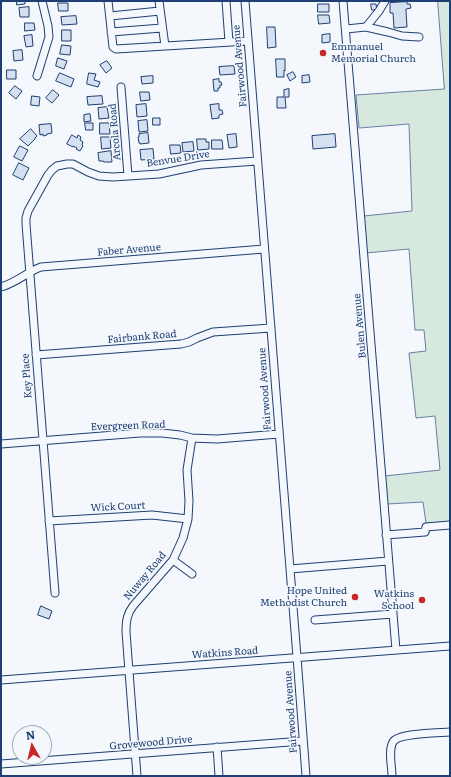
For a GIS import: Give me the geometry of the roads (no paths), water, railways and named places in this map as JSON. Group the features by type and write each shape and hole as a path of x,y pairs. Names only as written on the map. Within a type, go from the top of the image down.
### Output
{"street":[{"path":"37,76 49,37 42,1"},
{"path":"108,1 113,47 116,50 248,41"},
{"path":"159,1 165,46"},
{"path":"226,1 229,42"},
{"name":"Fairwood Avenue","path":"245,1 306,776"},
{"name":"Bulen Avenue","path":"343,1 396,650"},
{"path":"366,27 385,1"},
{"path":"110,16 160,11"},
{"path":"346,29 366,27 402,36 419,37"},
{"path":"111,32 162,28"},
{"name":"Arcola Road","path":"121,87 128,176"},
{"name":"Benvue Drive","path":"57,166 73,164 99,176 113,177 159,174 201,165 258,160"},
{"name":"Key Place","path":"55,593 29,273 26,218 48,175 57,166"},
{"name":"Faber Avenue","path":"1,287 41,267 264,249"},
{"name":"Fairbank Road","path":"36,355 180,344 190,342 213,332 271,328"},
{"name":"Evergreen Road","path":"1,444 140,433 162,433 192,438 217,439 279,434"},
{"name":"Nuway Road","path":"137,776 126,618 133,606 173,560 183,538 188,519 187,470 192,438"},
{"name":"Wick Court","path":"49,521 152,515 188,519"},
{"path":"386,535 425,532 426,527 450,525"},
{"path":"173,560 192,574"},
{"path":"290,569 388,561"},
{"path":"315,620 393,614"},
{"name":"Watkins Road","path":"1,680 450,646"},
{"path":"392,776 390,754 393,742 396,739 408,735 450,732"},
{"name":"Grovewood Drive","path":"1,764 303,741"},
{"path":"217,747 219,776"}],"place":[{"name":"Emmanuel Memorial Church","path":"323,53"},
{"name":"Hope United Methodist Church","path":"355,597"},
{"name":"Watkins School","path":"422,600"}]}
